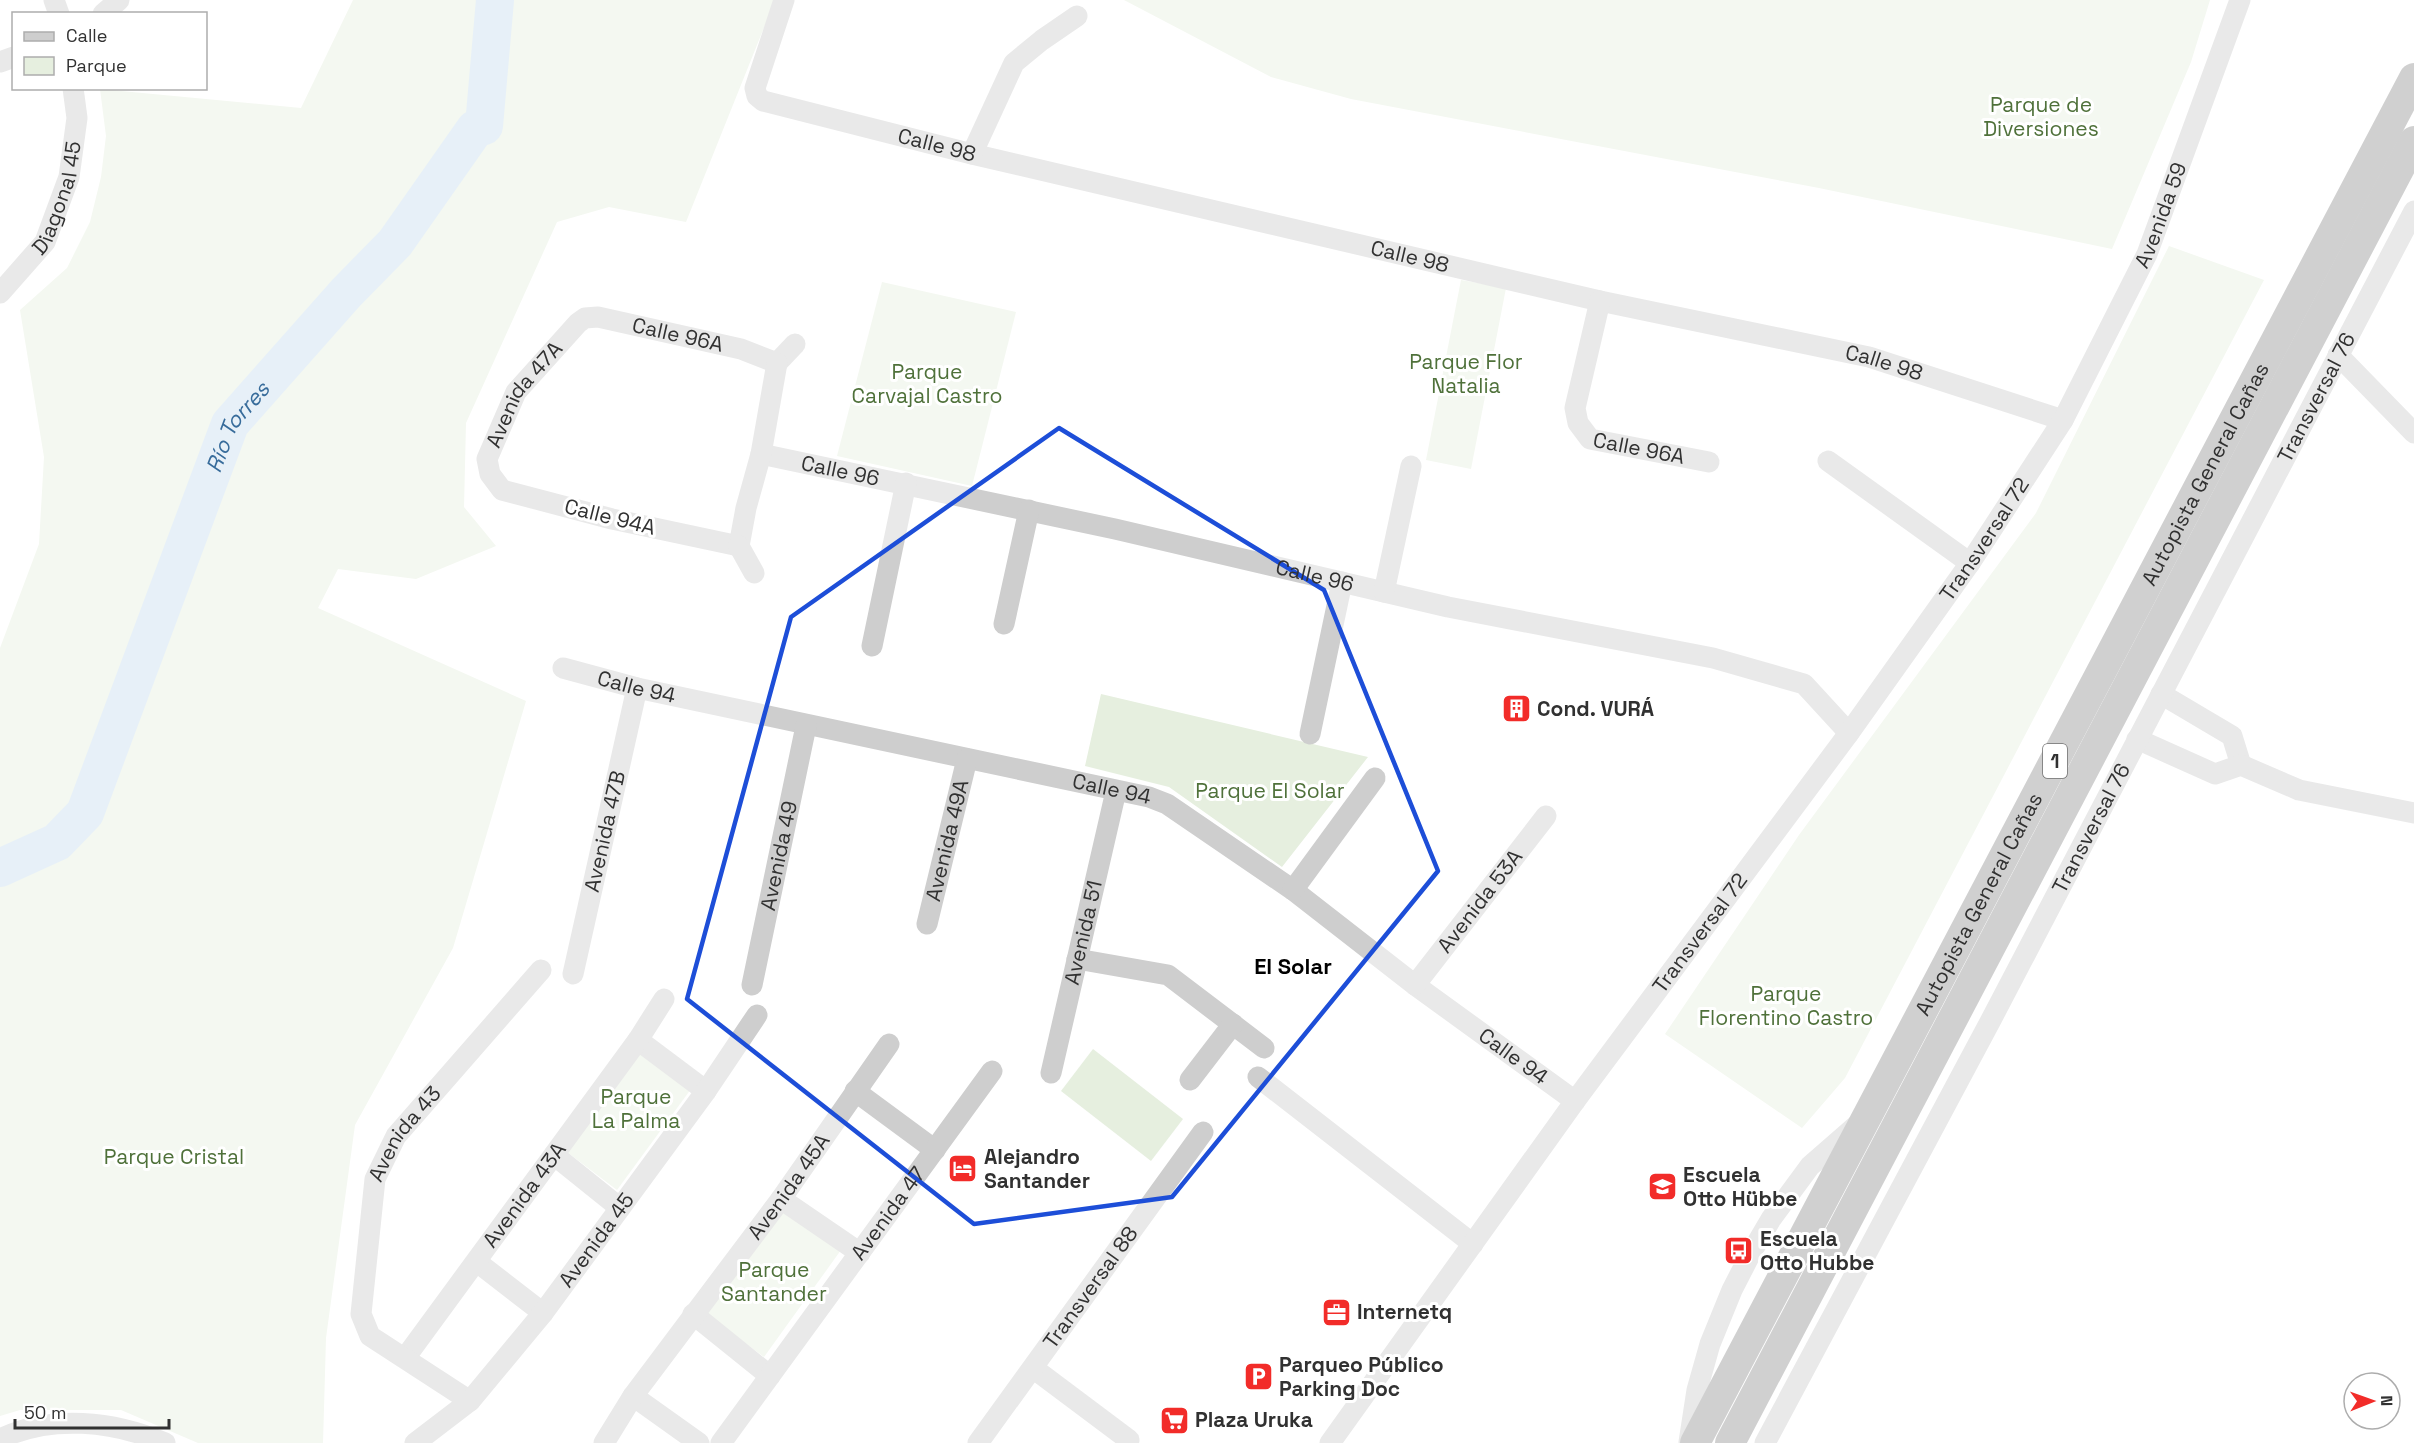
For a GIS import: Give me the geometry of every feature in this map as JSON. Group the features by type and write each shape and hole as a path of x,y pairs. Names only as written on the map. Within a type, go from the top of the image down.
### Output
{"highway":[{"name":"Autopista General Cañas","path":"1695,1443 2414,78"},
{"name":"Autopista General Cañas","path":"1730,1443 2414,141"}],"street":[{"path":"106,12 118,0"},
{"name":"Calle 98","path":"784,0 755,88 757,96 763,101 972,154 1600,301 1869,357 2062,420"},
{"name":"Avenida 59","path":"2062,420 2146,254 2240,0"},
{"path":"972,154 1014,63 1077,16"},
{"name":"Diagonal 45","path":"0,293 45,242 69,177 77,118 73,90"},
{"name":"Transversal 76","path":"1765,1443 2414,211"},
{"name":"Calle 96A","path":"1600,301 1575,408 1578,423 1590,439 1709,462"},
{"name":"Calle 96A","path":"578,323 585,318 598,317 741,349 777,363"},
{"name":"Avenida 47A","path":"490,474 487,459 516,392 578,323"},
{"path":"754,573 739,546 746,508 761,454 777,363 795,344"},
{"path":"2338,355 2414,433"},
{"name":"Transversal 72","path":"1330,1443 1575,1101 1849,733 1970,563 2062,420"},
{"name":"Calle 96","path":"761,454 1029,510 1448,607 1713,658 1804,684 1849,733"},
{"path":"1828,461 1970,563"},
{"path":"1384,592 1411,466"},
{"name":"Calle 94A","path":"490,474 502,490 623,521 739,546"},
{"path":"872,646 906,483"},
{"path":"1004,624 1029,510"},
{"path":"1310,734 1342,582"},
{"name":"Calle 94","path":"563,668 637,688 806,726 1149,797 1167,804 1293,890 1415,985 1575,1101"},
{"name":"Avenida 47B","path":"573,975 637,688"},
{"path":"2161,694 2232,736 2241,765"},
{"name":"Avenida 49","path":"752,985 806,726"},
{"path":"2137,739 2215,774 2241,765 2300,790 2414,813"},
{"name":"Avenida 49A","path":"927,924 967,759"},
{"path":"1293,890 1376,778"},
{"name":"Avenida 51","path":"1051,1073 1116,791"},
{"name":"Avenida 53A","path":"1415,985 1546,816"},
{"path":"1077,959 1168,975 1264,1048"},
{"name":"Avenida 43","path":"405,1358 370,1336 361,1314 375,1179 396,1136 541,970"},
{"name":"Avenida 43A","path":"405,1358 638,1040 664,999"},
{"name":"Avenida 45","path":"415,1443 470,1401 543,1313 706,1092 757,1015"},
{"path":"1190,1080 1233,1024"},
{"path":"638,1040 706,1092"},
{"name":"Avenida 45A","path":"604,1443 633,1396 781,1199 889,1044"},
{"name":"Avenida 47","path":"721,1443 992,1071"},
{"path":"1258,1077 1473,1244"},
{"path":"855,1091 935,1149"},
{"path":"1689,1443 1697,1390 1710,1344 1732,1290 1751,1252 1771,1219 1810,1166 1870,1113"},
{"name":"Transversal 88","path":"978,1443 1203,1132"},
{"path":"554,1155 620,1208"},
{"path":"781,1199 860,1253"},
{"path":"477,1262 543,1313"},
{"path":"693,1314 770,1376"},
{"path":"405,1358 470,1401"},
{"path":"1033,1368 1129,1440"},
{"path":"633,1396 699,1443"},
{"path":"5,1439 29,1427 81,1423 146,1435 165,1443"}],"highlighted area":[{"path":"1059,428 1324,590 1438,871 1172,1197 974,1224 687,999 791,617"}],"green space":[{"name":"Parque Cristal","path":"353,0 775,0 686,222 609,207 557,222 466,423 464,507 496,546 416,579 338,569 318,608 526,701 453,948 355,1125 326,1338 323,1443 198,1443 121,1410 20,1410 0,1416 0,648 39,544 44,457 20,310 67,268 90,222 101,177 106,136 100,90 301,108"},
{"name":"Parque de Diversiones","path":"1124,0 2210,0 2191,62 2112,249 1819,188 1351,99 1271,77"},
{"name":"Parque Florentino Castro","path":"2169,246 2264,280 1845,1078 1802,1128 1665,1034 1799,835 2036,513"},
{"name":"Parque Flor Natalia","path":"1461,280 1506,288 1471,469 1426,460"},
{"name":"Parque Carvajal Castro","path":"882,282 1016,312 972,486 837,456"},
{"name":"Parque El Solar","path":"1101,694 1368,757 1282,867 1169,787 1085,766"},
{"name":"Parque La Palma","path":"640,1049 691,1089 617,1190 567,1152"},
{"path":"1093,1049 1183,1119 1151,1161 1061,1091"},
{"name":"Parque Santander","path":"783,1207 841,1250 764,1357 706,1314"}],"waterway":[{"name":"Río Torres","path":"0,868 57,842 85,813 230,424 346,293 395,243 475,129 484,126 495,0"}],"place":[{"name":"Cond. VURÁ","path":"1516,709"},
{"name":"Alejandro Santander","path":"963,1169"},
{"name":"Escuela Otto Hübbe","path":"1662,1187"},
{"name":"Escuela Otto Hubbe","path":"1739,1251"},
{"name":"Internetq","path":"1336,1312"},
{"name":"Parqueo Público Parking Doc","path":"1258,1377"},
{"name":"Plaza Uruka","path":"1174,1420"}],"district":[{"name":"El Solar","path":"1293,966"}]}
